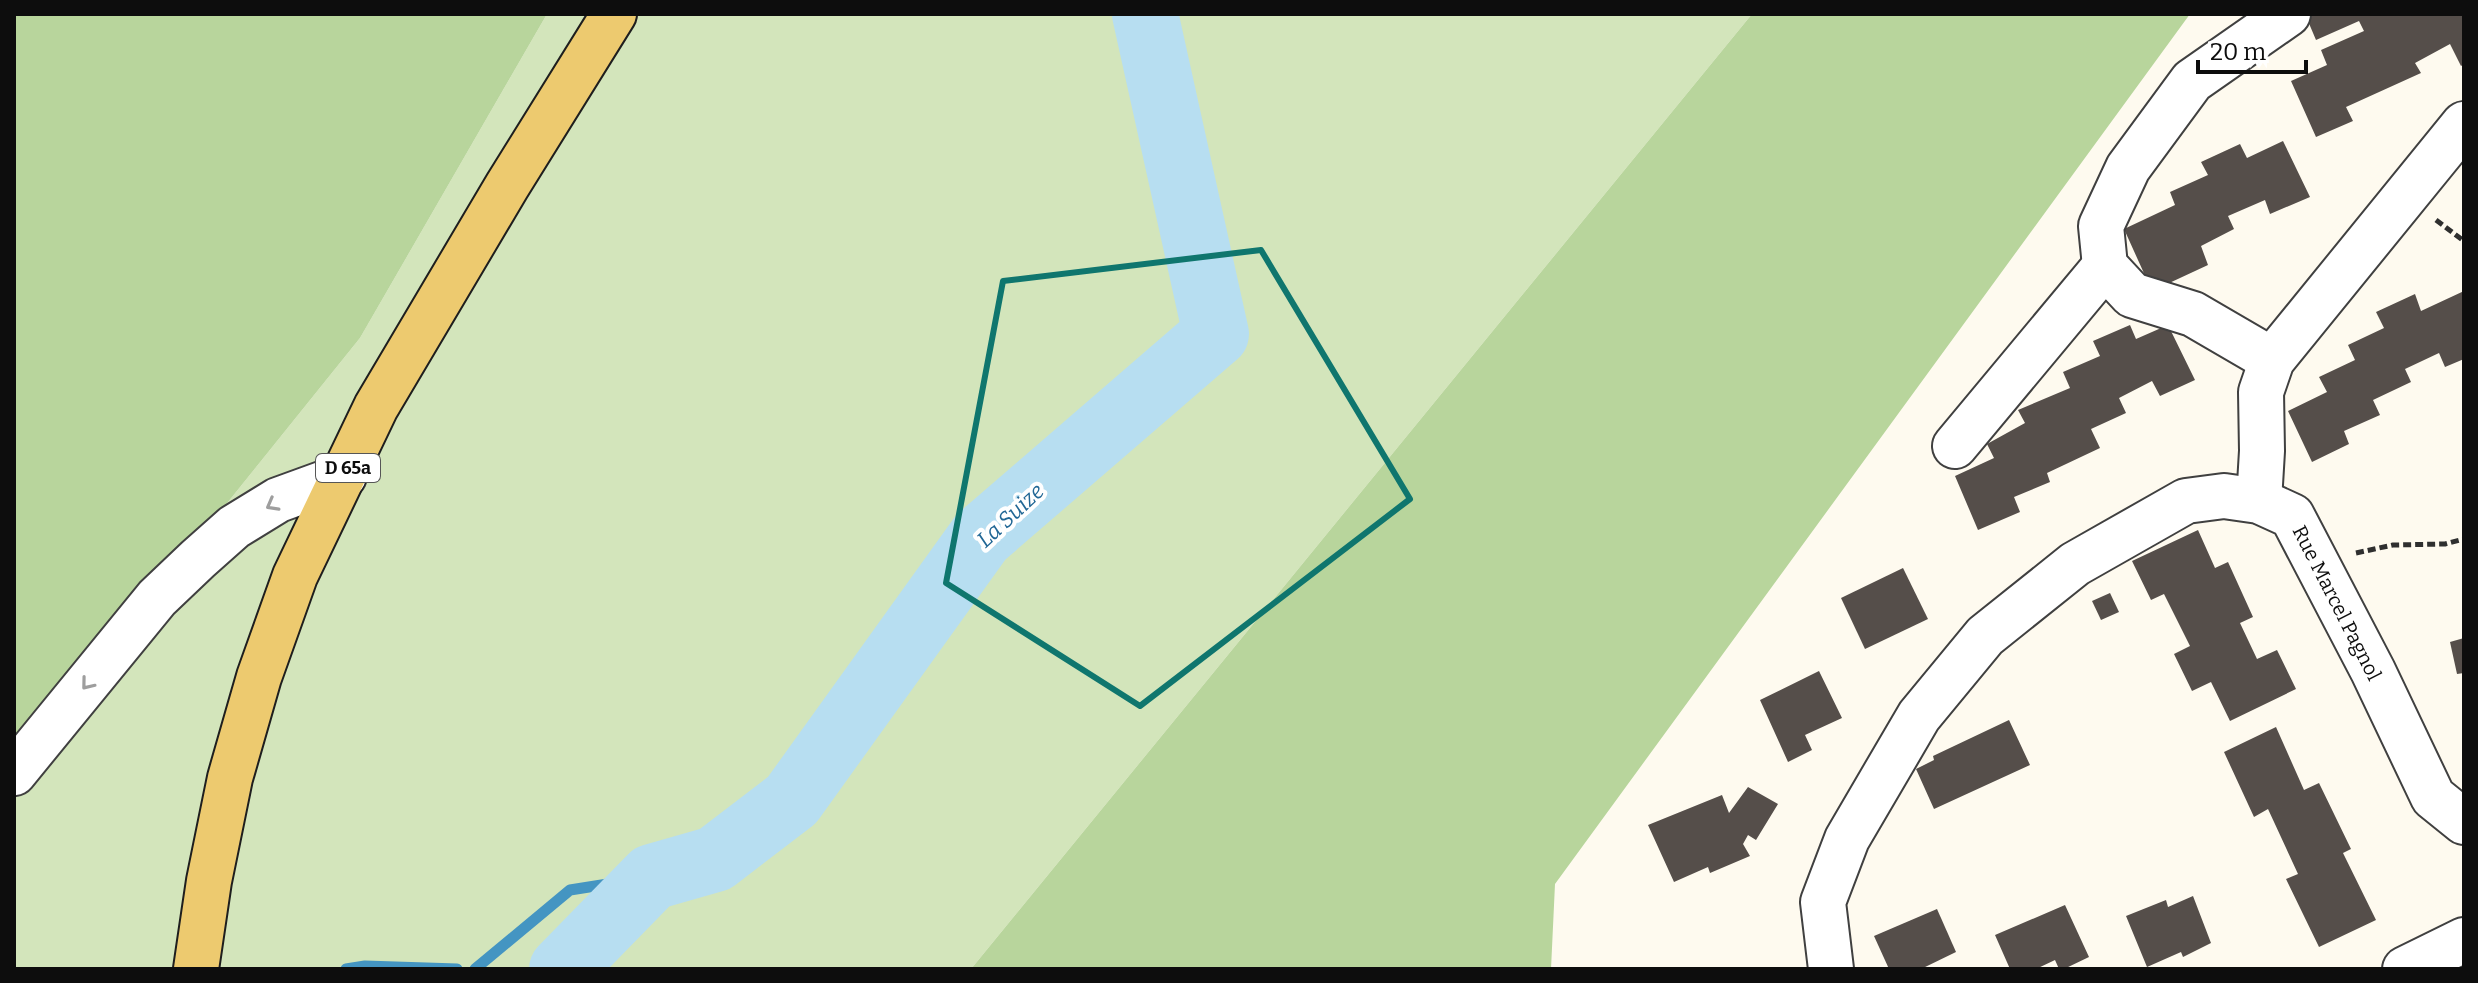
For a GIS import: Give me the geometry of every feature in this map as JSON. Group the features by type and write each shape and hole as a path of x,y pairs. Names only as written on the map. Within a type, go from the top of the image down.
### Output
{"main road":[{"name":"D 65a","path":"196,969 209,881 230,778 259,677 295,576 376,407 614,14"}],"street":[{"path":"2272,360 2193,314 2132,295 2105,266 2101,226 2128,168 2192,81 2288,14"},
{"path":"2259,501 2261,392 2272,360 2464,124"},
{"path":"1955,446 2105,266"},
{"path":"14,773 157,598 198,559 234,527 278,500 344,476"},
{"name":"Rue Marcel Pagnol","path":"1831,969 1823,902 1847,839 1919,716 1985,636 2075,564 2186,501 2224,496 2259,501 2292,516 2373,671 2433,797 2464,822"},
{"path":"2464,830 2464,846"},
{"path":"2405,969 2464,940"}],"path":[{"path":"2316,562 2393,545 2445,544 2464,539"}],"highlighted area":[{"path":"1261,250 1410,499 1140,706 946,583 1003,281"}],"green space":[{"path":"14,14 547,14 360,338 14,768"},
{"path":"547,14 1752,14 971,969 14,969 14,768 360,338"},
{"path":"1752,14 2190,14 1555,884 1551,969 971,969"}],"building":[{"path":"2305,14 2464,14 2464,64 2461,66 2450,44 2415,63 2421,73 2346,107 2353,121 2316,137 2291,81 2327,65 2321,50 2364,31 2359,21 2316,40"},
{"path":"2283,141 2310,197 2270,214 2265,200 2228,216 2234,229 2201,246 2208,265 2152,291 2124,229 2175,205 2170,192 2208,175 2201,162 2240,144 2247,158"},
{"path":"2464,291 2464,359 2445,367 2439,353 2405,369 2411,382 2373,400 2380,415 2344,431 2349,444 2312,462 2288,411 2327,392 2319,377 2355,360 2348,345 2384,328 2376,312 2415,294 2421,311"},
{"path":"2130,325 2136,339 2168,325 2195,380 2160,396 2152,381 2119,398 2126,413 2091,429 2100,448 2047,473 2050,482 2014,497 2020,512 1978,530 1955,476 1994,458 1987,444 2025,423 2018,410 2070,388 2063,372 2100,356 2093,341"},
{"path":"2198,530 2215,568 2228,562 2253,617 2240,623 2257,659 2277,650 2296,689 2230,721 2211,682 2192,691 2174,654 2190,646 2164,594 2151,600 2132,561"},
{"path":"1903,568 1928,619 1865,649 1841,598"},
{"path":"2110,593 2119,612 2101,620 2092,601"},
{"path":"2464,638 2464,673 2457,674 2450,642"},
{"path":"1819,671 1842,718 1805,735 1812,750 1788,762 1760,700"},
{"path":"2009,720 2030,765 1934,809 1916,769 1934,760 1933,756"},
{"path":"2276,727 2304,790 2319,783 2351,849 2343,853 2376,920 2319,947 2286,879 2298,874 2268,809 2254,817 2224,752"},
{"path":"1748,787 1778,804 1756,840 1748,835 1743,844 1750,856 1710,873 1708,867 1674,882 1648,825 1722,795 1729,813"},
{"path":"2193,896 2211,943 2183,957 2181,952 2147,967 2126,916 2166,900 2168,907"},
{"path":"2065,905 2089,957 2064,969 2059,969 2055,960 2036,969 2010,969 1995,935"},
{"path":"1937,909 1956,952 1921,969 1889,969 1874,936"}],"waterway":[{"name":"La Suize","path":"562,969 652,877 715,859 792,800 981,537 1216,334 1145,14"},
{"path":"475,969 570,890 652,877"},
{"path":"346,969 365,966 457,969"}]}
